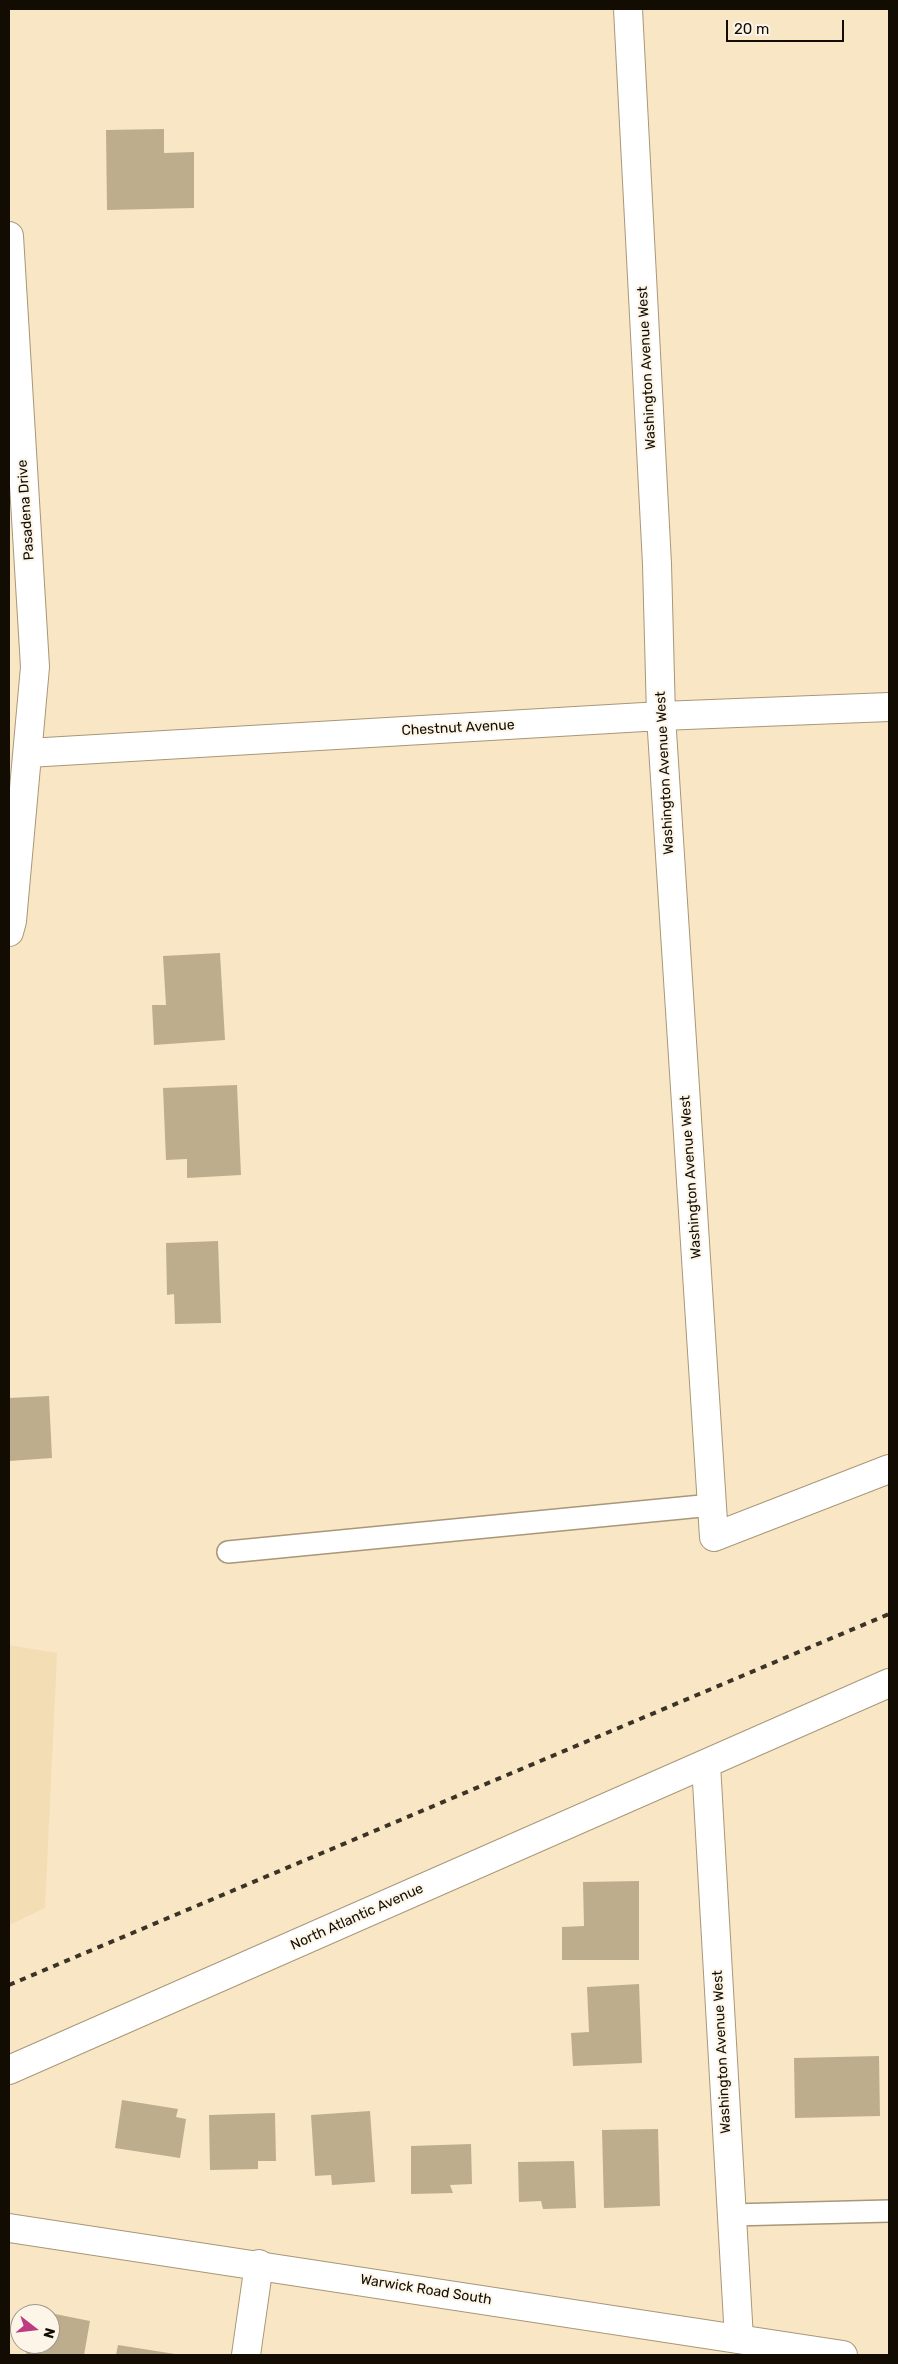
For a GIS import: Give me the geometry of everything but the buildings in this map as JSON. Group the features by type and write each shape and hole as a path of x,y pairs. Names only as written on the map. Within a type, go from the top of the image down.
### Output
{"street":[{"name":"Washington Avenue West","path":"628,9 657,564 661,716 714,1536 889,1469"},
{"name":"Pasadena Drive","path":"9,236 35,667 12,921 9,932"},
{"name":"Chestnut Avenue","path":"28,753 661,716 889,707"},
{"name":"North Atlantic Avenue","path":"9,2070 889,1683"},
{"name":"Washington Avenue West","path":"706,1764 739,2339"},
{"name":"Warwick Road South","path":"9,2228 260,2264 843,2355"},
{"path":"246,2355 260,2264"}],"lane":[{"path":"228,1552 712,1505"},
{"path":"732,2215 889,2211"}],"shaded area":[{"path":"9,1645 57,1653 45,1908 9,1925"}],"railway":[{"path":"9,1985 889,1614"}]}
